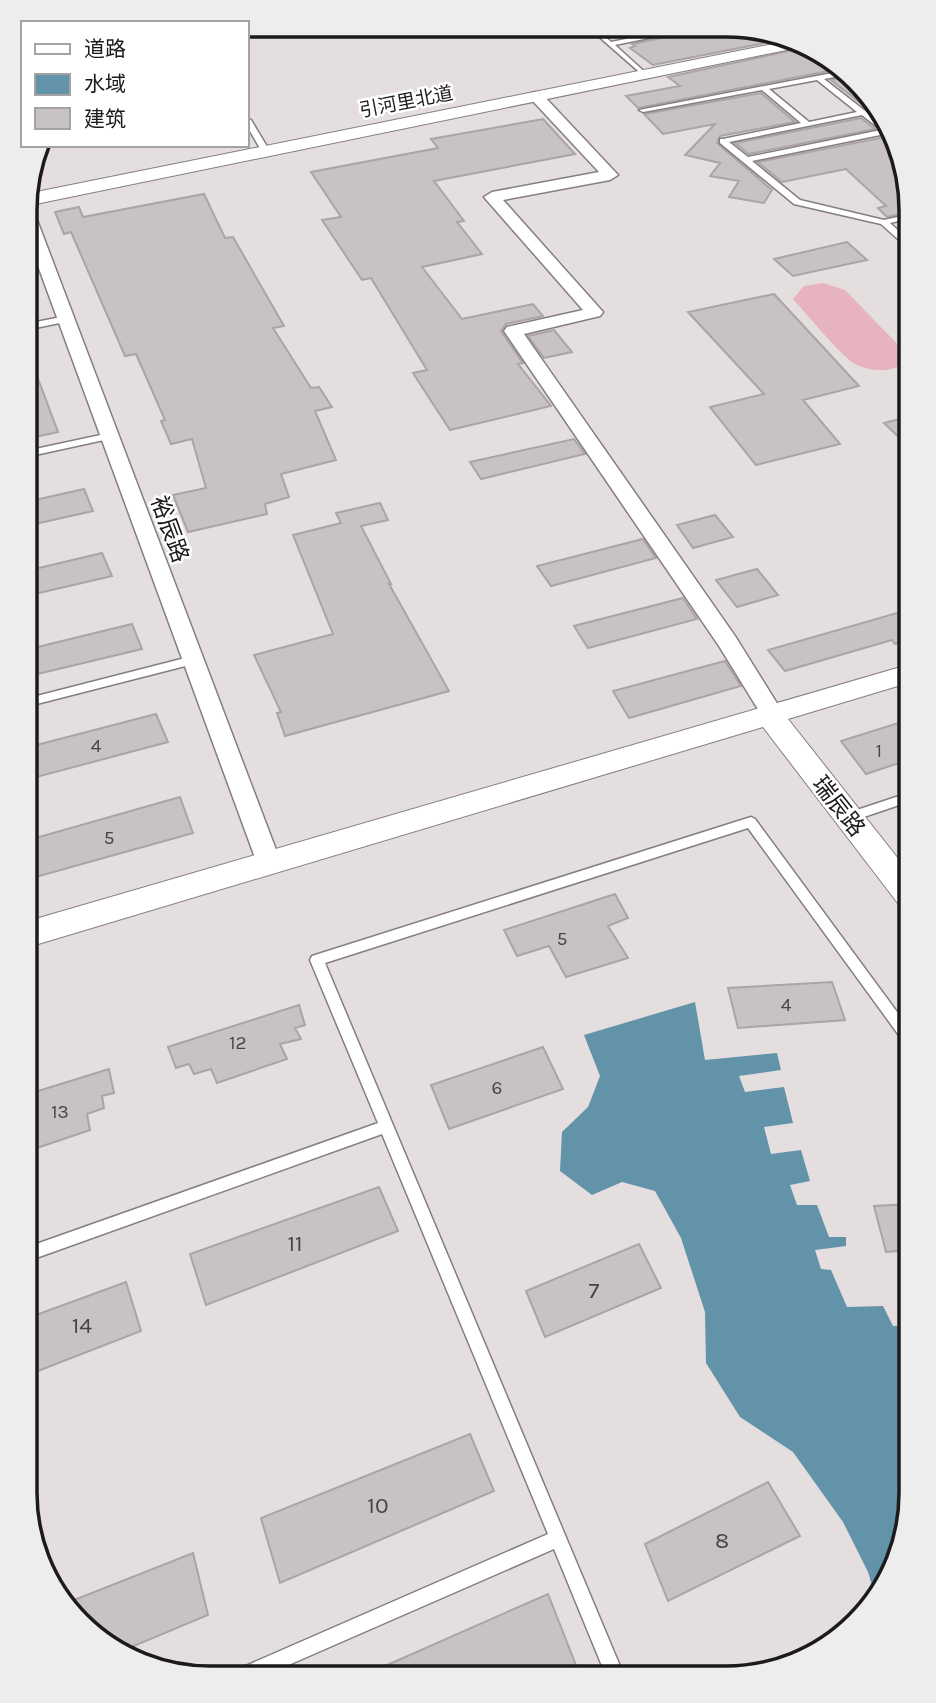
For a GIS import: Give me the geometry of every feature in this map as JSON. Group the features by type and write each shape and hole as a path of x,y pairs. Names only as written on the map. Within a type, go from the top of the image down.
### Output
{"street":[{"name":"引河里北道","path":"38,198 783,46"},
{"path":"536,96 610,175 492,197 594,312 513,331 727,641 772,713"},
{"name":"裕辰路","path":"37,242 269,863"},
{"path":"37,931 899,676"},
{"name":"瑞辰路","path":"772,713 853,816 899,880"},
{"name":"瑞辰路","path":"853,816 899,868"}],"lane":[{"path":"603,37 645,75"},
{"path":"610,44 645,37"},
{"path":"643,110 834,75"},
{"path":"819,78 876,123"},
{"path":"764,88 807,124"},
{"path":"862,113 723,141 797,202 884,222 899,219"},
{"path":"248,122 265,150"},
{"path":"746,160 882,134"},
{"path":"884,222 899,235"},
{"path":"37,325 65,319"},
{"path":"37,452 110,436"},
{"path":"37,700 193,660"},
{"path":"853,816 899,801"},
{"path":"611,1666 317,960 751,822 899,1025"},
{"path":"37,1251 387,1126"},
{"path":"265,1666 558,1538"}],"shaded area":[{"path":"823,283 845,290 899,346 899,366 883,370 868,369 855,364 793,299 804,286"}],"water":[{"path":"695,1002 705,1060 777,1053 781,1070 739,1076 745,1092 784,1087 793,1123 764,1127 771,1154 801,1150 810,1181 790,1185 797,1205 817,1205 829,1237 846,1237 846,1246 815,1250 821,1269 831,1270 847,1307 883,1306 893,1326 899,1326 899,1505 890,1549 872,1586 843,1522 793,1452 740,1417 706,1363 705,1312 681,1238 655,1191 622,1182 592,1195 560,1171 562,1132 588,1107 600,1076 584,1035"}],"building":[{"path":"666,37 749,38 768,42 653,65 630,48 635,46 632,44"},
{"path":"792,50 829,71 638,108 626,96 680,86 668,77"},
{"path":"838,79 864,106 831,80"},
{"path":"761,93 795,122 720,136 717,143 772,190 764,203 729,197 739,181 710,176 720,163 685,155 715,124 663,134 644,114"},
{"path":"861,118 875,129 749,154 735,143"},
{"path":"543,119 575,154 434,181 464,221 457,222 482,254 422,267 462,319 533,304 543,316 506,324 501,331 523,363 518,364 551,406 450,430 413,373 427,370 371,278 362,280 322,220 341,217 311,172 438,148 431,139"},
{"path":"883,137 896,176 899,215 887,217 878,208 886,206 846,169 782,182 758,162"},
{"path":"204,194 225,238 233,237 284,326 273,328 311,388 319,387 332,407 315,411 336,460 281,474 289,497 265,504 267,514 188,532 173,495 206,488 192,439 171,444 161,421 165,420 136,354 125,356 71,232 64,234 55,212 79,207 83,217"},
{"path":"847,242 867,260 793,276 774,259"},
{"path":"774,294 859,386 803,400 840,444 756,465 710,407 764,394 688,312"},
{"path":"554,330 572,352 544,358 528,336"},
{"path":"37,376 58,432 37,437"},
{"path":"899,419 899,437 884,423"},
{"path":"574,439 585,454 481,479 470,462"},
{"path":"84,489 93,511 37,524 37,500"},
{"path":"380,503 388,520 361,526 389,584 449,691 285,736 277,713 281,712 254,655 333,634 293,535 341,523 336,513"},
{"path":"715,515 733,537 693,548 677,525"},
{"path":"643,539 656,558 551,586 537,566"},
{"path":"102,553 112,576 37,593 37,568"},
{"path":"757,569 778,595 737,607 716,580"},
{"path":"683,598 697,619 588,648 574,626"},
{"path":"899,612 899,643 895,644 892,640 785,671 768,650"},
{"path":"132,624 142,649 37,674 37,647"},
{"path":"725,661 741,686 629,718 613,691"},
{"path":"156,714 168,742 37,777 37,745"},
{"path":"899,723 899,763 866,774 841,741"},
{"path":"180,797 193,833 37,877 37,838"},
{"path":"615,894 628,918 608,926 628,958 566,977 549,946 517,956 504,930"},
{"path":"832,982 845,1020 738,1028 728,988"},
{"path":"299,1005 305,1025 295,1028 301,1039 280,1044 287,1059 217,1083 211,1069 194,1074 189,1064 176,1068 168,1047"},
{"path":"543,1047 563,1089 449,1129 431,1085"},
{"path":"109,1069 114,1093 102,1096 104,1108 87,1114 90,1130 37,1148 37,1091"},
{"path":"379,1187 398,1231 206,1305 190,1254"},
{"path":"899,1205 899,1251 886,1252 874,1206"},
{"path":"639,1244 661,1288 545,1337 526,1291"},
{"path":"126,1282 141,1331 37,1371 37,1315"},
{"path":"470,1434 494,1491 280,1583 261,1518"},
{"path":"768,1482 800,1536 668,1601 645,1544"},
{"path":"193,1553 208,1615 131,1647 104,1631 73,1600"},
{"path":"548,1594 576,1666 385,1666"}]}
